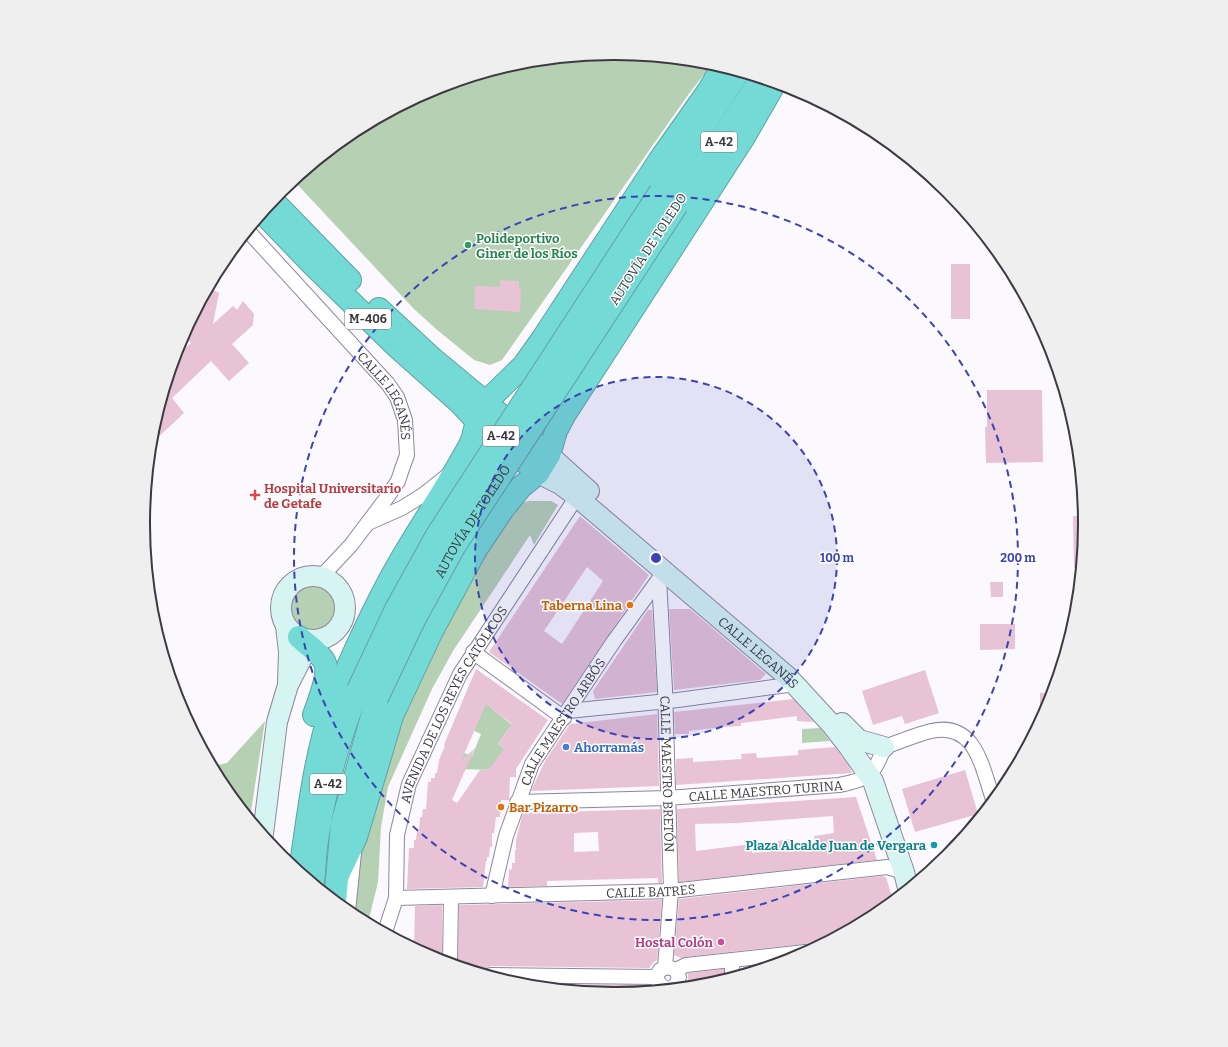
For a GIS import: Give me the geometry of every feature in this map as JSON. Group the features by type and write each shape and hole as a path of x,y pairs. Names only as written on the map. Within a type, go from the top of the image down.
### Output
{"highway":[{"path":"301,866 314,773 321,741 333,702 380,597 453,473 482,414 524,365 543,338 659,161 709,90 719,72"},
{"name":"AUTOVÍA DE TOLEDO","path":"669,198 736,77"},
{"name":"AUTOVÍA DE TOLEDO","path":"336,894 342,824 368,694 396,609 437,535 669,198 758,83"},
{"path":"338,875 356,837 392,716 432,631 475,551 503,509 543,464 556,431 565,414 744,137 773,88"},
{"name":"CALLE LEGANÉS","path":"277,205 370,300 432,358 482,414 543,464"},
{"name":"CALLE LEGANÉS","path":"267,217 395,346 459,402 482,414"},
{"path":"482,414 514,393 531,400 540,406 548,415 556,431"},
{"name":"CALLE LEGANÉS","path":"482,414 473,452 488,474 509,485 521,487"},
{"path":"301,637 322,658 327,668 307,743 302,778 300,817 301,865"},
{"name":"AUTOVÍA DE TOLEDO","path":"313,876 317,835 345,722 368,694"}],"street":[{"path":"744,137 781,91"},
{"name":"CALLE LEGANÉS","path":"251,235 388,384 402,407 405,420 406,456 398,481 351,545 321,577"},
{"name":"CALLE LEGANÉS","path":"543,464 560,484 576,496 657,571 720,618 795,684 832,725 873,781 906,880"},
{"name":"CALLE LEGANÉS","path":"543,464 644,541 793,670 854,736 864,742 884,747"},
{"path":"368,523 402,508 423,495 446,476 453,473"},
{"name":"AVENIDA DE LOS REYES CATÓLICOS","path":"387,927 396,898 397,835 409,784 460,674 576,496"},
{"name":"CALLE MAESTRO BRETÓN","path":"657,571 665,702 671,891 666,971 679,977 677,982"},
{"name":"CALLE MAESTRO ARBÓS","path":"492,896 506,836 517,802 532,764 618,635 657,571"},
{"path":"308,576 321,577 332,582 340,591 345,603 345,612 341,624 333,634 321,640 301,637 282,619 282,598 286,590 299,579 308,576"},
{"path":"264,827 277,722 301,637"},
{"path":"288,684 289,652 301,637"},
{"path":"473,652 566,715 795,684"},
{"path":"869,775 881,758 884,747 937,730 950,731 962,735 974,747 991,792"},
{"name":"CALLE MAESTRO TURINA","path":"517,802 668,798 839,785 854,782 869,775"},
{"path":"349,904 356,837"},
{"name":"CALLE BATRES","path":"396,898 671,891 887,867 906,880"},
{"path":"450,897 450,957"},
{"path":"513,975 666,971 686,965 785,954"},
{"path":"732,960 732,971"},
{"path":"659,984 658,982 666,971"}],"green space":[{"name":"Polideportivo Giner de los Ríos","path":"614,60 674,64 707,70 688,95 502,360 490,365 474,360 414,309 298,185 308,175 356,138 382,122 437,95 494,76 554,64"},
{"path":"528,501 551,501 558,505 534,545 530,535 453,651 432,689 388,787 381,827 378,882 369,917 353,906 354,884 366,823 409,695 512,506"},
{"path":"313,585 326,589 332,595 336,608 332,621 326,627 313,631 300,627 294,621 290,608 294,595 300,589"},
{"path":"485,703 511,724 521,724 518,729 509,728 498,744 504,748 502,770 453,769 461,761 464,753 472,756 481,734 474,731"},
{"path":"265,721 251,812 219,765 227,763"},
{"path":"820,728 830,741 802,743 802,729"}],"building":[{"path":"951,264 970,264 970,319 951,319"},
{"path":"500,280 519,281 519,288 521,288 520,312 474,309 475,286 500,287"},
{"path":"214,290 219,293 213,324 233,306 237,310 243,301 254,314 253,325 232,344 249,363 229,381 211,361 172,398 184,413 158,437 175,375 185,348 191,343 188,340 198,318"},
{"path":"987,390 1042,390 1043,462 986,463 985,427 987,427"},
{"path":"580,516 649,575 562,704 489,652","holes":["587,567 603,581 562,644 544,631"]},
{"path":"1073,516 1078,516 1077,554 1076,568 1074,568"},
{"path":"990,582 1003,582 1003,597 991,597"},
{"path":"669,609 690,609 766,674 760,680 674,690"},
{"path":"648,610 652,610 657,692 595,699 593,691"},
{"path":"980,624 1015,624 1015,649 980,650"},
{"path":"476,669 548,720 516,769 516,777 510,777 509,800 501,800 500,817 496,817 494,833 492,833 492,847 490,847 489,857 487,857 486,861 483,887 407,889 409,848 414,848 414,840 416,840 417,830 419,831 420,817 422,817 423,809 426,809 428,782 431,782 431,778 435,778 435,773 437,773 439,760 445,746 444,745","holes":["486,704 512,724 498,744 504,748 489,770 480,770 457,803 452,800 475,748 461,761"]},
{"path":"925,670 939,713 905,724 902,716 873,725 862,691"},
{"path":"1040,693 1045,693 1042,701 1040,706"},
{"path":"793,699 814,722 797,721 797,716 741,723 741,726 689,731 689,734 675,734 674,712"},
{"path":"657,714 659,786 531,791 545,761 570,724"},
{"path":"835,747 849,766 852,773 676,785 676,759 693,758 693,762 742,759 741,754 756,753 757,758 798,755 798,750"},
{"path":"965,770 977,811 974,815 915,832 902,789"},
{"path":"856,797 877,860 679,882 677,809","holes":["833,816 834,833 814,836 815,847 790,849 790,839 778,841 779,850 752,853 752,844 696,851 695,824 737,823"]},
{"path":"660,809 662,883 658,883 658,878 547,881 547,886 508,887 509,870 512,869 512,863 515,863 516,840 523,813","holes":["598,832 599,851 574,852 574,833"]},
{"path":"882,876 886,877 891,895 872,909 846,925 808,944 681,958 674,955 679,899"},
{"path":"662,900 657,960 649,968 491,966 486,969 458,960 459,905"},
{"path":"442,905 442,954 414,941 415,906"},
{"path":"724,969 724,973 688,981 688,973"},
{"path":"568,984 646,985 614,987"}],"place":[{"name":"Polideportivo Giner de los Ríos","path":"468,245"},
{"name":"Hospital Universitario de Getafe","path":"255,495"},
{"name":"Taberna Lina","path":"630,605"},
{"name":"Ahorramás","path":"566,747"},
{"name":"Bar Pizarro","path":"501,807"},
{"name":"Plaza Alcalde Juan de Vergara","path":"934,845"},
{"name":"Hostal Colón","path":"721,942"}]}
